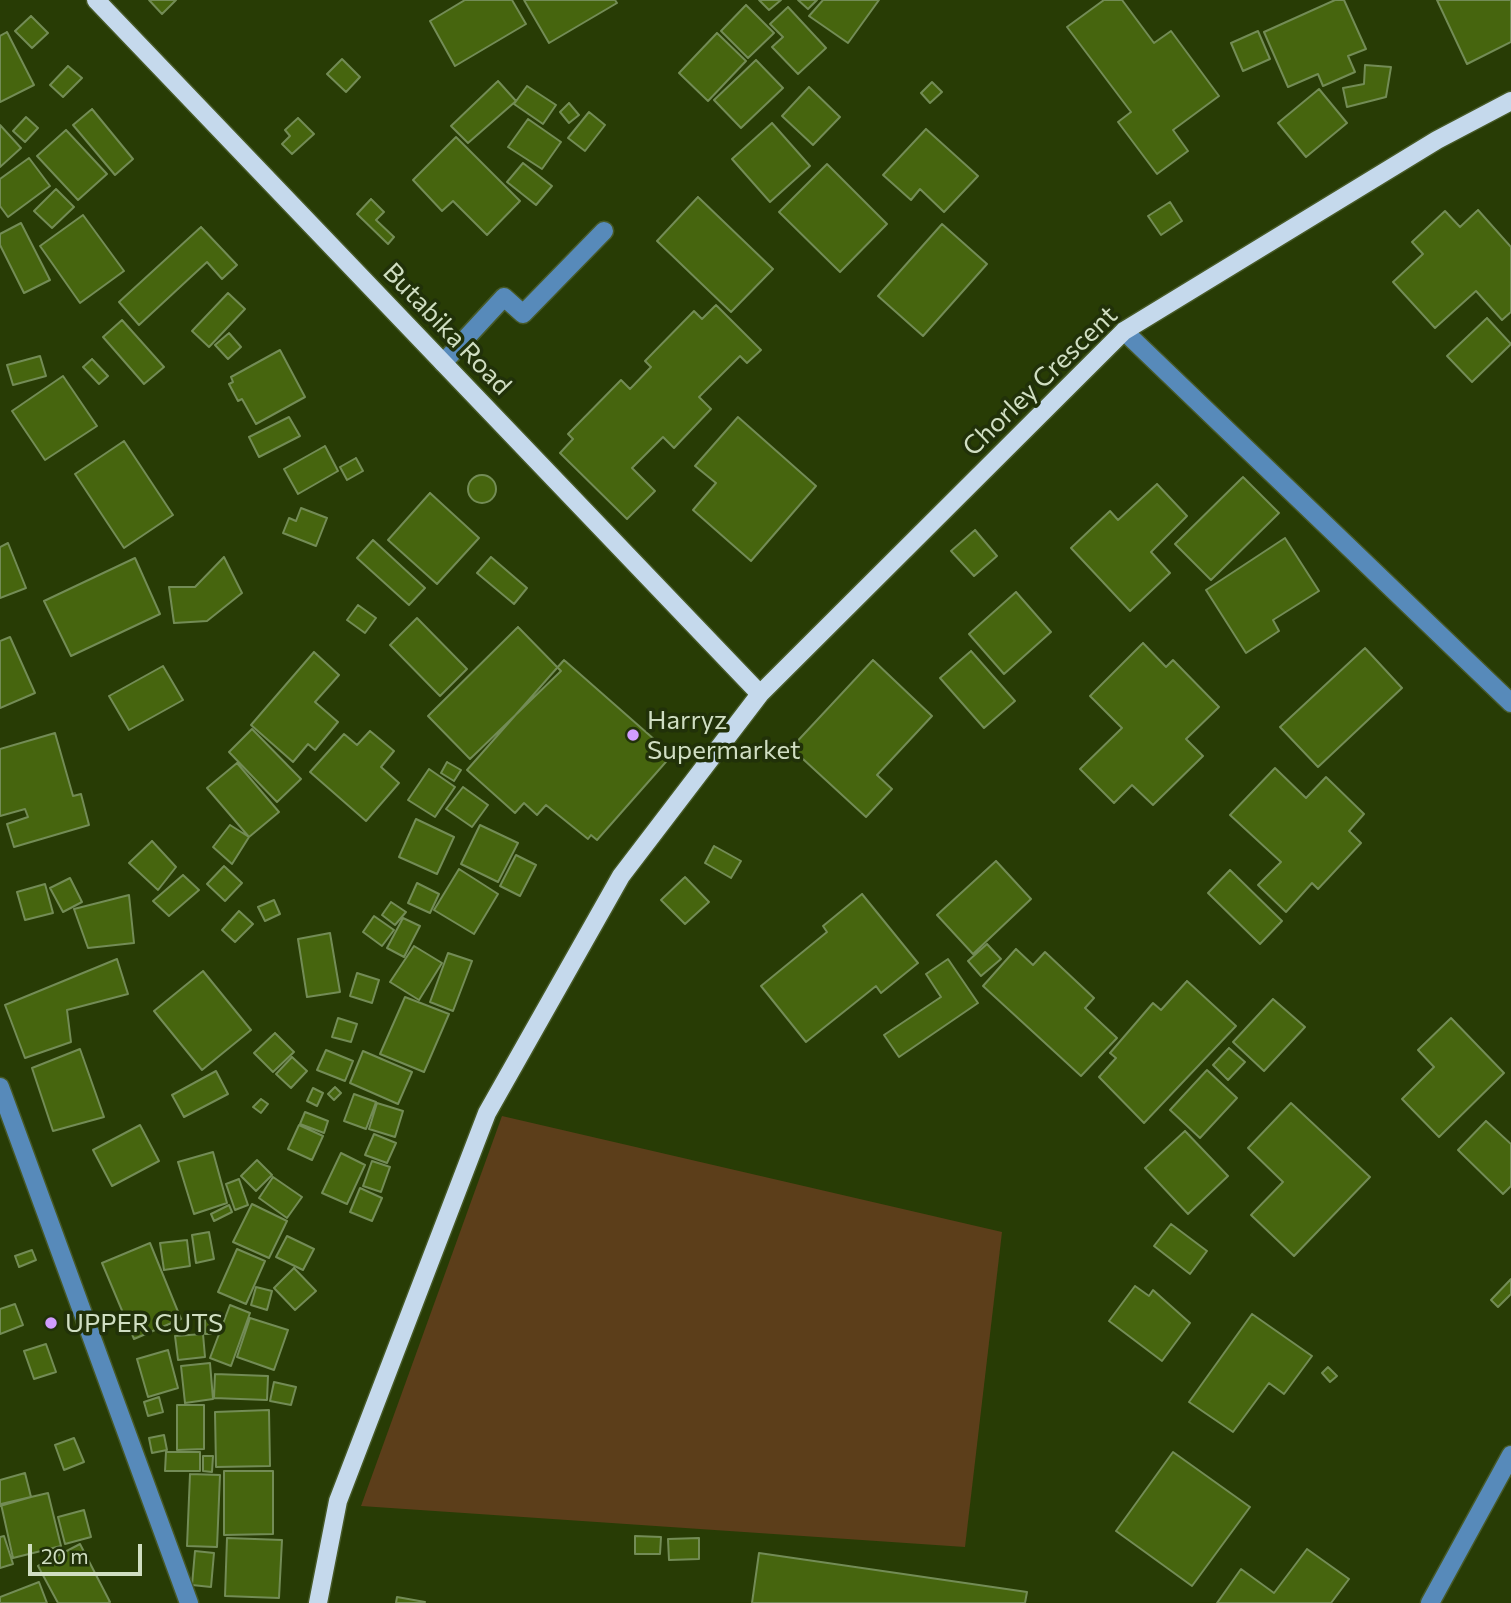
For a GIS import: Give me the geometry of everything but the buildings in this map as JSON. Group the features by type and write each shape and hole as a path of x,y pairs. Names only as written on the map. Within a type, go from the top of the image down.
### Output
{"main road":[{"name":"Butabika Road","path":"96,0 760,694"},
{"name":"Chorley Crescent","path":"318,1603 338,1501 487,1114 621,876 760,694 1124,331 1437,139 1511,101"}],"street":[{"path":"443,363 504,297 523,314 604,231"},
{"path":"1124,331 1511,704"},
{"path":"0,1087 189,1603"},
{"path":"1430,1603 1511,1455"}],"shaded area":[{"path":"502,1116 1002,1232 965,1547 361,1506"}],"place":[{"name":"Harryz Supermarket","path":"633,735"},
{"name":"UPPER CUTS","path":"51,1323"}]}
